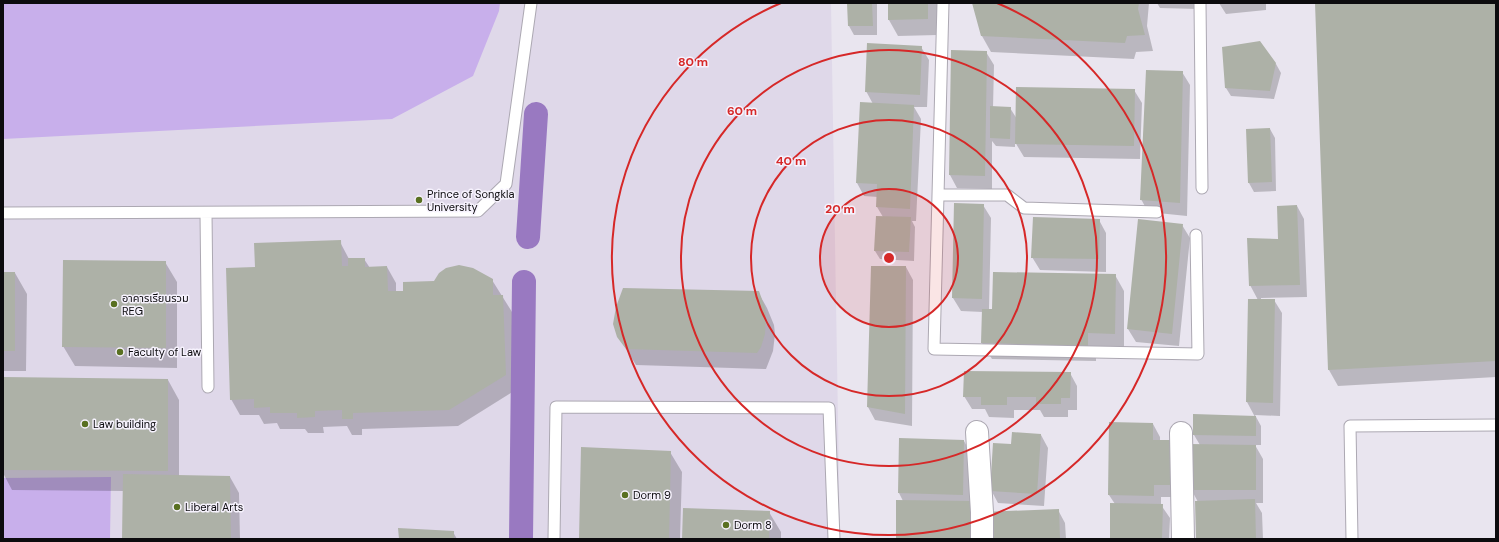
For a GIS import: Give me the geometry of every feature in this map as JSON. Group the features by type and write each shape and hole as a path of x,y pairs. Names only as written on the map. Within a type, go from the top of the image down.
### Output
{"street":[{"path":"977,432 982,512 982,539"},
{"path":"1181,434 1183,539"}],"lane":[{"path":"3,213 478,211 506,184 530,3"},
{"path":"943,3 934,348 1198,354 1196,235"},
{"path":"1200,3 1202,188"},
{"path":"939,195 1007,195 1024,208 1157,212"},
{"path":"206,213 208,387"},
{"path":"554,539 556,407 564,407 830,408 834,539"},
{"path":"1352,539 1350,426 1496,425"}],"shaded area":[{"name":"Prince of Songkla University","path":"3,3 831,3 840,539 3,539"},
{"path":"3,3 500,3 499,11 473,76 392,119 3,139"},
{"path":"111,477 110,539 3,539 3,478"}],"building":[{"path":"847,3 872,3 873,26 848,26"},
{"path":"888,3 928,3 928,19 888,20"},
{"path":"972,3 1139,3 1138,9 1145,35 1127,36 1125,43 981,36"},
{"path":"1315,3 1496,3 1496,361 1328,370"},
{"path":"1260,41 1276,63 1270,91 1225,88 1222,47"},
{"path":"867,43 922,46 920,95 865,92"},
{"path":"951,50 987,51 985,176 949,175"},
{"path":"1146,70 1183,71 1180,203 1140,200"},
{"path":"1016,87 1135,89 1134,146 1015,144"},
{"path":"860,102 914,105 910,209 876,207 877,184 856,183"},
{"path":"990,106 1011,107 1010,139 990,138"},
{"path":"1270,128 1272,182 1248,183 1246,129"},
{"path":"954,203 984,204 982,299 952,298"},
{"path":"1297,205 1300,285 1249,286 1247,238 1278,239 1277,206"},
{"path":"876,216 911,217 909,252 874,251"},
{"path":"1033,217 1100,219 1099,259 1031,258"},
{"path":"1138,219 1183,224 1172,334 1127,329"},
{"path":"341,240 342,266 348,266 348,258 365,258 365,267 387,266 388,291 403,291 403,282 434,281 439,273 446,268 459,265 473,268 493,279 493,295 503,295 506,375 449,410 353,413 353,419 342,419 342,410 315,411 315,417 297,418 297,413 270,413 270,407 254,408 254,399 230,400 226,268 255,267 254,243"},
{"name":"อาคารเรียนรวม REG","path":"63,260 166,261 166,348 62,347"},
{"path":"871,266 906,266 905,414 867,407"},
{"path":"3,272 15,272 15,351 3,351"},
{"path":"993,272 1116,274 1115,334 1088,333 1088,346 981,343 982,309 992,309"},
{"path":"623,288 759,291 765,308 766,317 765,334 761,347 757,353 626,349 617,337 613,324 616,307"},
{"path":"1248,299 1275,299 1273,403 1246,402"},
{"path":"964,371 1071,372 1070,398 1061,398 1061,404 1036,404 1036,397 1007,397 1007,405 981,405 981,397 963,397"},
{"name":"Law building","path":"3,377 168,379 168,471 3,470"},
{"path":"1193,414 1256,416 1256,436 1193,435"},
{"path":"1109,422 1153,423 1153,440 1171,440 1171,485 1154,485 1154,496 1108,495"},
{"path":"1012,432 1041,434 1037,494 990,491 993,443 1011,444"},
{"path":"899,438 964,440 963,495 898,493"},
{"path":"1190,444 1256,445 1256,490 1190,490"},
{"name":"Dorm 9","path":"581,447 671,451 669,539 579,539"},
{"name":"Liberal Arts","path":"123,474 230,476 231,539 122,539"},
{"path":"1255,499 1256,539 1196,539 1195,501"},
{"path":"896,500 971,501 971,539 896,539"},
{"path":"1110,503 1163,504 1162,539 1110,539"},
{"name":"Dorm 8","path":"683,508 770,511 769,539 682,539"},
{"path":"1059,509 1060,539 984,539 983,512"},
{"path":"398,528 454,531 454,539 399,539"}],"waterway":[{"path":"528,237 536,114"},
{"path":"521,539 524,282"}],"place":[{"name":"Prince of Songkla University","path":"419,200"},
{"name":"อาคารเรียนรวม REG","path":"114,304"},
{"name":"Faculty of Law","path":"120,352"},
{"name":"Law building","path":"85,424"},
{"name":"Dorm 9","path":"625,495"},
{"name":"Liberal Arts","path":"177,507"},
{"name":"Dorm 8","path":"726,525"}]}
